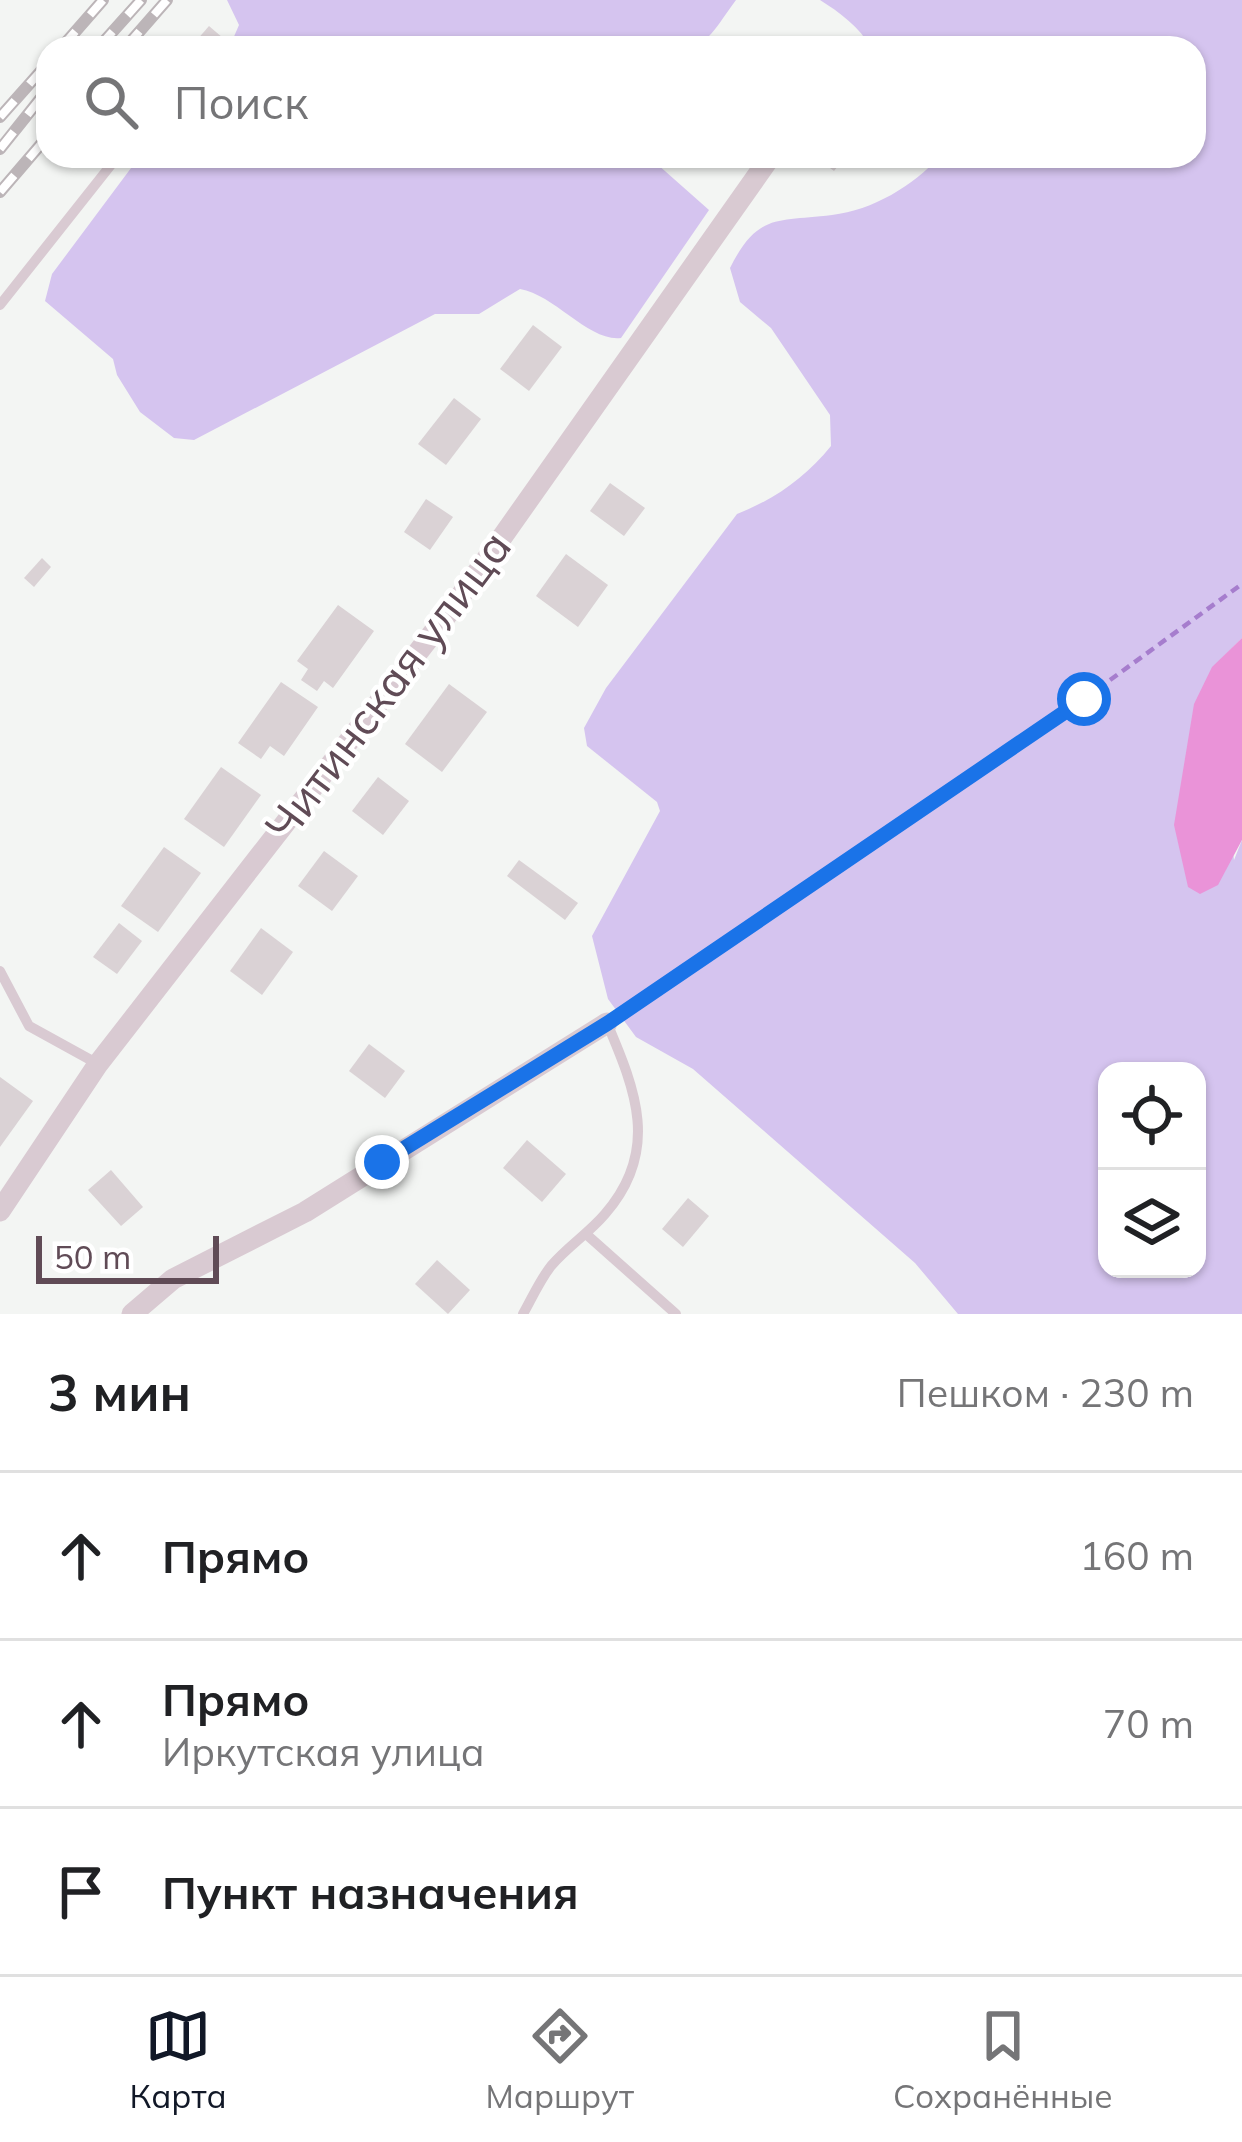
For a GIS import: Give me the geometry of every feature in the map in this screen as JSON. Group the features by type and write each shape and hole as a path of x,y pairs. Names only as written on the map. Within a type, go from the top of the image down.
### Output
{"street":[{"name":"Читинская улица","path":"0,1211 98,1064 450,611 763,168"},
{"path":"133,1314 172,1279 305,1212 608,1023"}],"lane":[{"path":"0,305 108,168"},
{"path":"0,971 29,1026 98,1064"},
{"path":"523,1314 551,1265 609,1210 632,1167 640,1139 626,1066 608,1023"},
{"path":"586,1234 676,1314"}],"path":[{"path":"608,1023 1084,699 1242,584"}],"shaded area":[{"path":"227,0 736,0 708,36 234,36 239,25"},
{"path":"820,0 1242,0 1242,638 1212,668 1234,860 1242,840 1242,1314 958,1314 915,1263 693,1069 636,1037 608,999 592,936 660,811 657,802 587,746 584,728 606,688 737,514 788,486 831,446 830,415 771,328 740,302 730,268 740,250 771,223 847,212 877,202 927,168 1206,168 1206,36 863,36"},
{"path":"131,168 662,168 709,210 621,338 597,333 520,289 479,314 435,314 194,440 174,438 140,412 117,375 113,359 45,301 52,274"},
{"path":"1242,638 1242,840 1218,885 1200,894 1188,887 1174,825 1194,704 1212,667"}],"building":[{"path":"209,26 221,36 200,36"},
{"path":"533,325 562,347 529,391 500,369"},
{"path":"454,398 481,419 446,465 418,444"},
{"path":"610,483 645,508 624,536 590,511"},
{"path":"426,499 453,517 430,550 404,532"},
{"path":"566,554 608,585 578,627 536,596"},
{"path":"42,558 51,567 34,587 24,578"},
{"path":"338,605 374,631 333,688 324,681 317,691 301,680 308,669 297,661"},
{"path":"281,682 318,707 284,756 270,746 261,759 238,743"},
{"path":"449,684 487,712 442,772 405,744"},
{"path":"221,767 261,795 224,847 184,819"},
{"path":"378,777 409,801 383,835 352,811"},
{"path":"164,847 201,873 158,932 121,906"},
{"path":"324,851 358,876 332,911 298,886"},
{"path":"519,860 578,903 565,920 507,876"},
{"path":"119,923 142,941 117,974 93,957"},
{"path":"261,928 293,952 262,995 230,971"},
{"path":"369,1044 405,1071 385,1098 349,1071"},
{"path":"0,1077 33,1101 0,1147"},
{"path":"527,1140 566,1174 542,1202 503,1168"},
{"path":"111,1170 143,1207 121,1226 88,1190"},
{"path":"688,1198 709,1216 683,1247 662,1229"},
{"path":"437,1260 470,1290 448,1314 415,1284"}],"railway":[{"path":"72,36 103,0"},
{"path":"109,36 141,0"},
{"path":"136,36 167,0"},
{"path":"0,117 36,76"},
{"path":"0,149 36,104"},
{"path":"0,192 36,150"}],"route":[{"path":"382,1162 608,1023 1084,699"}]}
